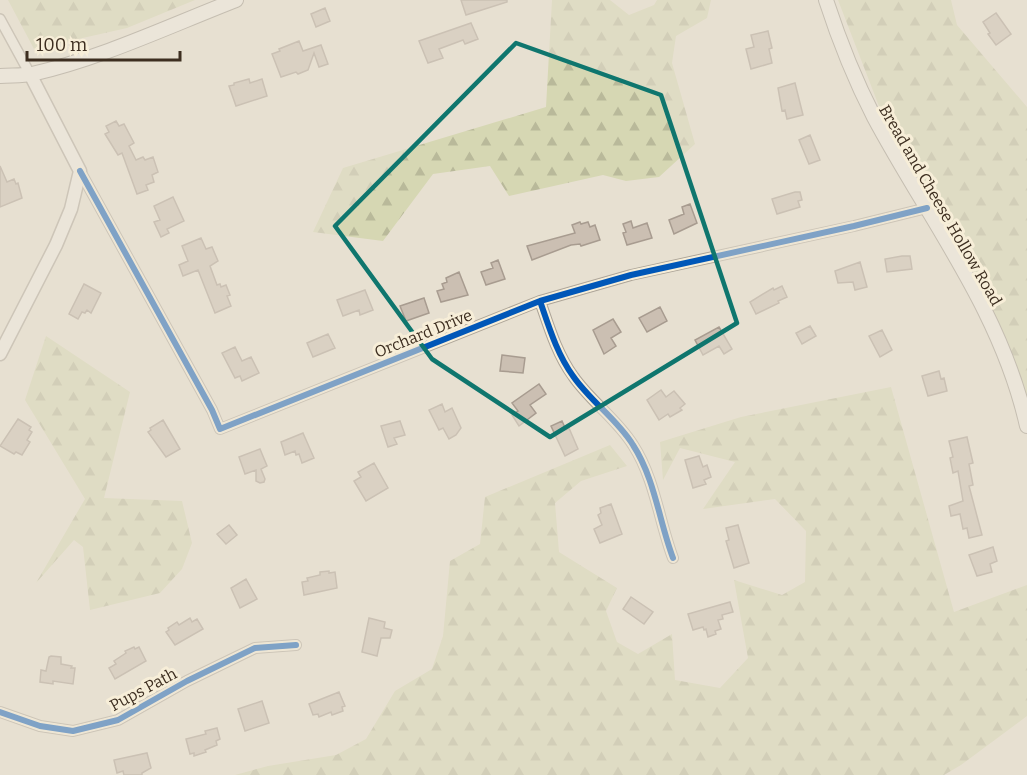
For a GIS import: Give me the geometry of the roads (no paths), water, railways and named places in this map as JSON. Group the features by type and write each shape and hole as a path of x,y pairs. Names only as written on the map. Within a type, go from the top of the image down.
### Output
{"main road":[{"path":"0,76 30,74 114,48 236,0"},
{"name":"Bread and Cheese Hollow Road","path":"826,0 838,38 874,116 968,275 993,324 1027,426"}],"street":[{"path":"0,19 80,171 71,209 56,245 0,354"},
{"name":"Orchard Drive","path":"80,171 212,410 220,429 540,301 632,275 927,208"},
{"path":"540,301 561,357 574,378 618,424 634,447 649,478 660,513 664,536 673,558"},
{"name":"Pups Path","path":"0,712 40,726 74,731 118,720 187,681 255,648 296,645"}]}
